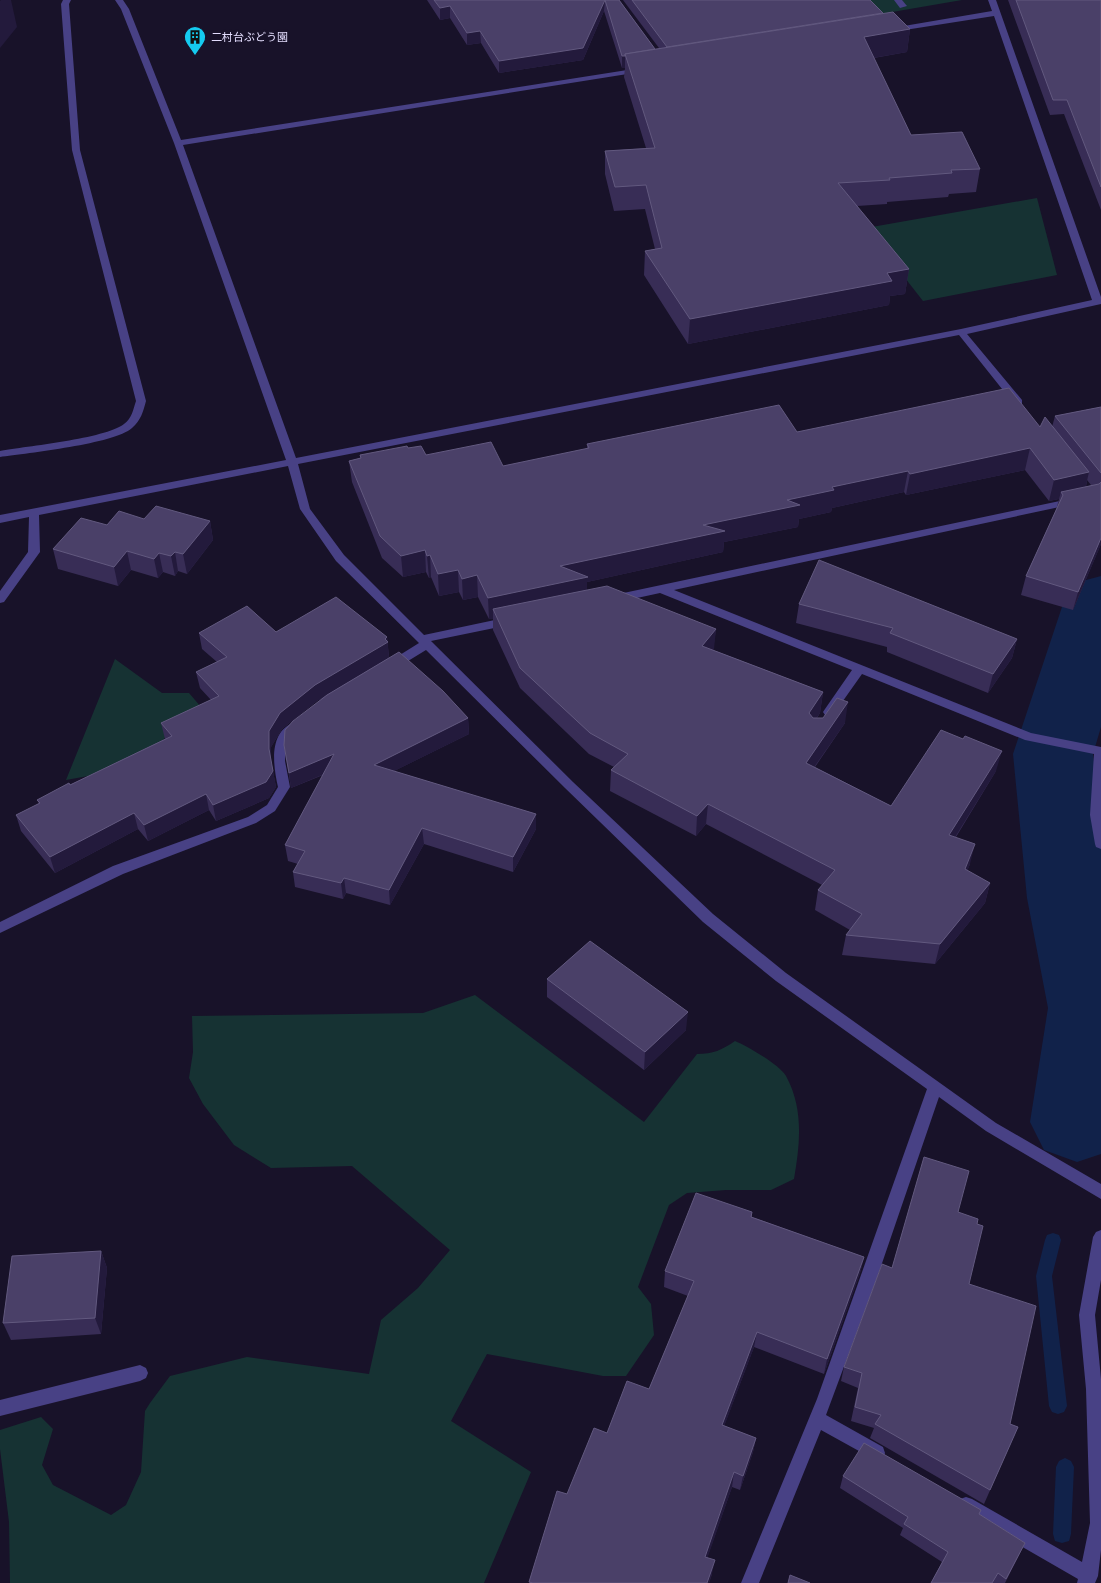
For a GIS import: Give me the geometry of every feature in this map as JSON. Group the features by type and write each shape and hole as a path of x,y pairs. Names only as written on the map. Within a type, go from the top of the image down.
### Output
{"street":[{"path":"0,454 106,436 127,427 137,417 141,400 76,150 67,0"},
{"path":"119,0 125,9 178,143 292,461 305,509 340,558 569,785 708,918 781,977 991,1127 1101,1192"},
{"path":"0,519 961,332 1099,301 992,0"},
{"path":"887,31 997,13"},
{"path":"178,143 645,69"},
{"path":"961,332 1027,414"},
{"path":"603,601 1085,499"},
{"path":"0,599 34,552 34,512"},
{"path":"661,589 1032,738 1101,751 1096,815 1101,844"},
{"path":"379,673 425,642 516,620"},
{"path":"824,720 860,668"},
{"path":"0,928 118,870 252,820 271,808 284,788 278,756 281,744 287,733 305,719"},
{"path":"750,1583 783,1508 856,1313 935,1087"},
{"path":"953,1497 1088,1580 1098,1523 1094,1389 1087,1315 1101,1237"},
{"path":"0,1408 140,1372"},
{"path":"816,1418 893,1463"}],"green space":[{"path":"855,0 962,0 869,16"},
{"path":"1037,198 1057,275 923,301 866,228"},
{"path":"115,659 162,693 189,693 201,707 181,720 163,740 110,772 66,780"},
{"path":"475,995 644,1122 697,1054 717,1051 735,1041 770,1061 786,1076 796,1101 799,1127 794,1179 771,1190 726,1190 687,1193 669,1205 638,1287 651,1304 654,1335 626,1376 603,1376 487,1354 451,1421 531,1472 484,1583 10,1583 9,1522 0,1449 0,1430 41,1417 53,1429 42,1465 53,1485 111,1515 126,1505 141,1472 145,1411 170,1376 247,1357 369,1374 381,1320 418,1288 450,1250 352,1166 271,1168 234,1145 203,1104 189,1078 193,1052 192,1016 423,1013"}],"building":[{"path":"434,0 605,0 583,48 499,61 480,31 467,33 450,6 440,8"},
{"path":"605,0 619,0 655,49 622,56"},
{"path":"632,0 870,0 883,13 667,47"},
{"path":"1016,0 1101,0 1101,187 1067,100 1053,100"},
{"path":"893,12 910,29 864,37 911,135 962,132 980,169 951,170 952,173 889,178 890,180 838,183 909,269 887,273 892,281 690,319 645,251 662,248 646,185 615,187 605,151 655,148 625,54"},
{"path":"1009,388 1040,427 1045,417 1089,472 1054,480 1030,448 910,474 908,471 832,487 834,490 787,500 800,505 703,525 725,531 560,566 588,577 488,598 477,575 462,579 458,570 438,574 430,555 427,556 425,550 401,556 380,536 349,461 361,458 360,455 407,446 408,448 421,446 426,455 491,442 503,466 589,448 587,444 779,405 797,432"},
{"path":"1101,407 1101,473 1055,416"},
{"path":"1101,482 1101,538 1078,592 1026,576 1063,495 1061,492"},
{"path":"156,506 210,521 183,554 175,552 171,556 159,553 154,559 127,551 114,567 53,549 81,518 107,525 119,511 144,519"},
{"path":"819,560 1017,639 993,674 890,633 893,628 799,604"},
{"path":"607,586 716,629 702,646 823,692 809,713 813,718 823,718 837,698 848,702 806,763 891,806 941,730 963,739 965,736 1002,751 949,835 975,844 965,869 990,883 940,944 846,935 862,914 818,890 835,870 708,804 697,816 611,770 628,754 590,733 520,668 493,609"},
{"path":"336,597 387,637 385,639 388,642 315,685 280,713 269,731 269,749 273,771 266,782 213,805 206,794 144,825 134,813 50,857 16,815 40,803 37,800 69,783 70,785 172,736 161,723 219,696 196,672 227,657 199,633 247,606 276,632"},
{"path":"399,652 443,691 468,718 374,765 536,814 513,857 422,828 389,890 344,878 341,883 293,872 305,851 285,845 334,754 289,773 284,745 285,730 293,721 327,695"},
{"path":"590,941 688,1012 645,1052 547,979"},
{"path":"924,1157 969,1171 958,1212 978,1219 977,1224 983,1226 969,1284 1036,1306 1010,1424 1018,1427 990,1490 875,1424 881,1415 855,1407 862,1373 844,1367 882,1264 892,1268"},
{"path":"696,1193 752,1212 751,1217 864,1257 827,1359 757,1332 722,1425 756,1438 743,1476 734,1472 705,1557 715,1560 707,1583 529,1582 557,1491 567,1494 594,1428 607,1433 627,1381 649,1389 694,1281 665,1271"},
{"path":"101,1251 95,1318 3,1323 12,1256"},
{"path":"864,1443 981,1510 979,1514 1025,1543 1006,1579 998,1573 992,1583 931,1583 948,1552 904,1524 908,1517 843,1476"},
{"path":"790,1575 810,1583 788,1583"}],"waterway":[{"path":"1077,1122 1093,1008 1070,898 1053,754 1101,601"},
{"path":"1053,1240 1044,1276 1058,1406"},
{"path":"1062,1534 1065,1467"}],"place":[{"name":"二村台ぶどう園","path":"195,56"}]}
